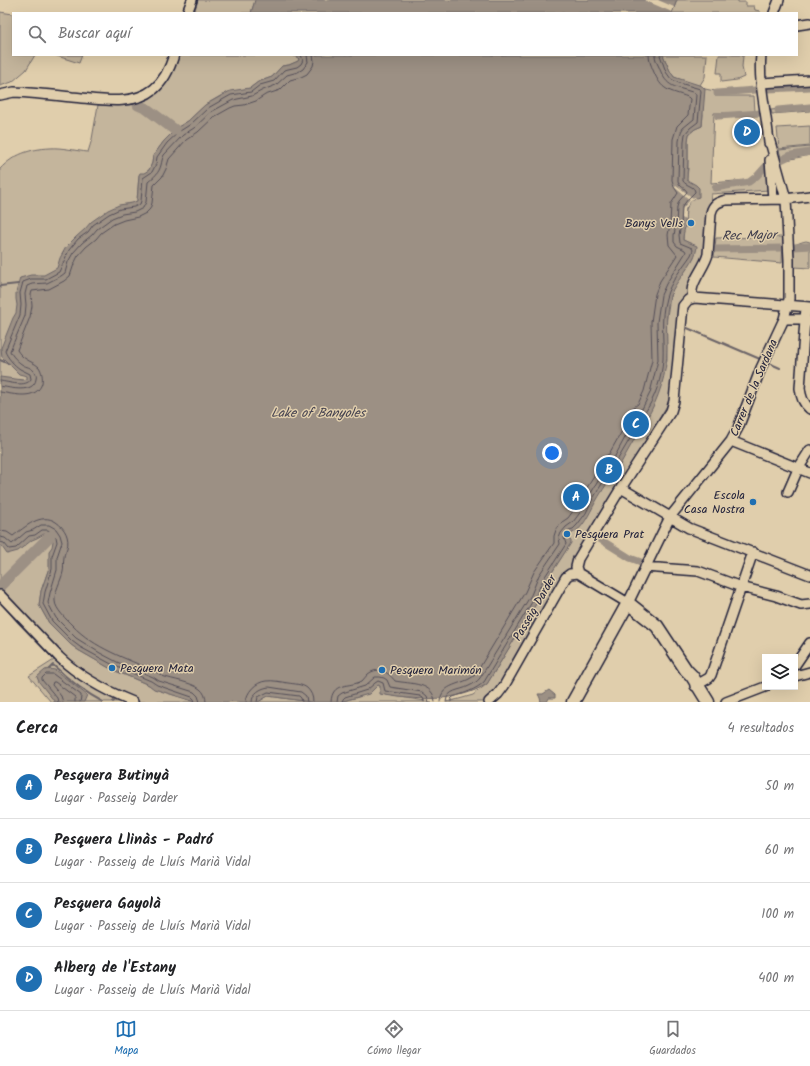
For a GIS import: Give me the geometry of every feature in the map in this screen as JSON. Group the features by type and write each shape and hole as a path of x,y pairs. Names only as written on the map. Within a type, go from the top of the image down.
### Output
{"main road":[{"path":"628,603 657,626 686,673 689,681 705,702"},
{"name":"Carrer de la Sardana","path":"573,702 628,603"},
{"path":"686,673 692,676 705,702"}],"street":[{"path":"187,12 192,0"},
{"path":"774,12 779,0"},
{"path":"798,25 810,23"},
{"path":"0,95 8,92 14,92 114,100 135,98 154,89 163,80 174,56"},
{"path":"761,56 761,83 769,138 773,199"},
{"path":"761,83 810,80"},
{"name":"Carrer de la Sardana","path":"628,603 670,517 732,441 761,368 784,319 788,305 789,293 786,198 769,138"},
{"path":"694,298 692,291 693,285 707,260 711,213 712,208 716,204 726,200 773,199 810,196"},
{"path":"628,603 578,573 576,567 578,559 621,488 671,411 674,401 683,306 688,300 694,298 808,307 800,388 803,401 810,409"},
{"path":"784,319 807,321"},
{"path":"732,441 810,473"},
{"path":"788,492 798,469 810,450"},
{"path":"621,488 689,528 810,575"},
{"path":"696,686 709,678 711,674 752,552"},
{"path":"646,567 698,571 741,587 802,605 810,604"},
{"name":"Passeig Darder","path":"488,702 498,694 504,686 566,577 570,574 578,573"},
{"path":"3,597 49,648 69,666 96,684 133,702"},
{"path":"798,661 810,643"},
{"path":"726,702 762,688"}],"shaded area":[{"path":"198,0 255,0 251,12 194,12"},
{"path":"677,0 738,0 738,2 746,2 746,6 754,6 755,10 760,11 760,12 672,12"},
{"path":"0,12 12,14 12,56 34,56 26,70 12,82 0,86"},
{"path":"57,56 82,56 79,63"},
{"path":"179,56 295,56 299,59 299,61 282,66 272,77 258,82 250,88 222,95 205,105 188,121 178,127 164,141 153,156 149,170 144,174 139,175 137,201 33,380 0,381 0,169 17,156 29,151 54,148 88,152 92,139 98,105 111,105 134,101 152,94 166,83"},
{"path":"663,56 707,56 705,77 700,85 705,89 715,91 715,96 754,96 755,112 714,113 711,183 748,180 753,177 766,163 769,190 711,194 707,243 703,262 689,296 668,404 503,684 492,696 483,702 446,702 473,695 487,684 539,599 547,580 561,558 568,538 637,428 667,361 666,323 670,297 673,288 694,257 693,245 683,240 685,209 695,197 685,192 688,169 688,141 689,134 702,126 703,114 681,80 674,77"},
{"path":"719,56 743,56 742,67 744,77 737,80 721,82 721,73 717,73"},
{"path":"810,106 810,111 772,114 771,110"},
{"path":"810,126 810,146 779,149 777,128"},
{"path":"810,147 810,155 782,161 779,150"},
{"path":"783,237 782,263 714,257 716,238"},
{"path":"806,241 810,242 810,268 794,267 794,245"},
{"path":"42,529 59,539 41,591 39,605 49,623 78,650 113,670 155,689 196,702 51,702 29,676 54,660 0,602 0,540"},
{"path":"380,685 381,694 432,702 339,702 365,695"},
{"path":"268,696 311,702 258,702"}],"water":[{"path":"255,0 677,0 672,12 251,12"},
{"name":"Lake of Banyoles","path":"294,56 663,56 674,77 702,86 705,89 702,126 689,134 688,141 687,180 699,188 699,197 690,202 686,209 683,238 683,240 697,246 690,265 677,283 668,302 666,367 655,403 646,420 642,419 637,427 639,431 617,470 613,469 610,474 612,476 585,521 576,532 572,533 568,538 571,543 547,580 539,599 487,684 476,690 463,694 450,697 422,699 408,698 380,694 380,686 378,685 369,694 339,702 311,702 268,696 258,702 196,702 154,689 149,685 111,669 78,650 49,623 39,605 41,591 49,568 49,551 52,547 53,541 47,534 32,540 18,551 7,554 0,544 0,377 23,380 27,379 27,376 19,374 2,357 1,348 16,313 16,293 20,278 31,275 44,275 57,268 66,247 91,222 108,210 119,205 137,201 140,173 144,173 149,170 153,156 164,141 178,127 188,121 205,105 230,91 250,88 258,82 272,77 282,66 298,61 298,58"},
{"path":"45,670 55,670 87,695 84,702 55,702 39,682 37,677"},
{"path":"549,690 555,695 555,698 549,698 547,702 541,702 538,694 543,694"}],"pier":[{"path":"644,0 658,0 674,7 672,12"},
{"path":"676,185 693,198 696,197 685,209 685,220 682,218 682,209 690,200 674,187"}],"waterway":[{"path":"768,89 810,87"},
{"path":"717,93 755,90"},
{"path":"138,105 147,109 175,130"},
{"path":"778,110 810,107"},
{"path":"718,116 761,113"},
{"path":"781,160 791,155 810,152"},
{"path":"715,188 749,182 765,167"},
{"name":"Rec Major","path":"794,247 810,246"},
{"name":"Rec Major","path":"715,249 783,248"},
{"path":"0,286 18,284"},
{"path":"685,327 760,359"},
{"path":"0,360 9,364"},
{"path":"771,364 780,368"},
{"path":"0,586 50,536"},
{"path":"598,538 630,558 641,562"},
{"path":"49,669 53,665 76,685 103,702"}],"place":[{"name":"Alberg de l'Estany","path":"747,132"},
{"name":"Banys Vells","path":"691,223"},
{"name":"Pesquera Gayolà","path":"636,424"},
{"name":"Pesquera Llinàs - Padró","path":"609,470"},
{"name":"Pesquera Butinyà","path":"576,497"},
{"name":"Escola Casa Nostra","path":"753,502"},
{"name":"Pesquera Prat","path":"567,534"},
{"name":"Pesquera Mata","path":"112,668"},
{"name":"Pesquera Marimón","path":"382,670"}]}
